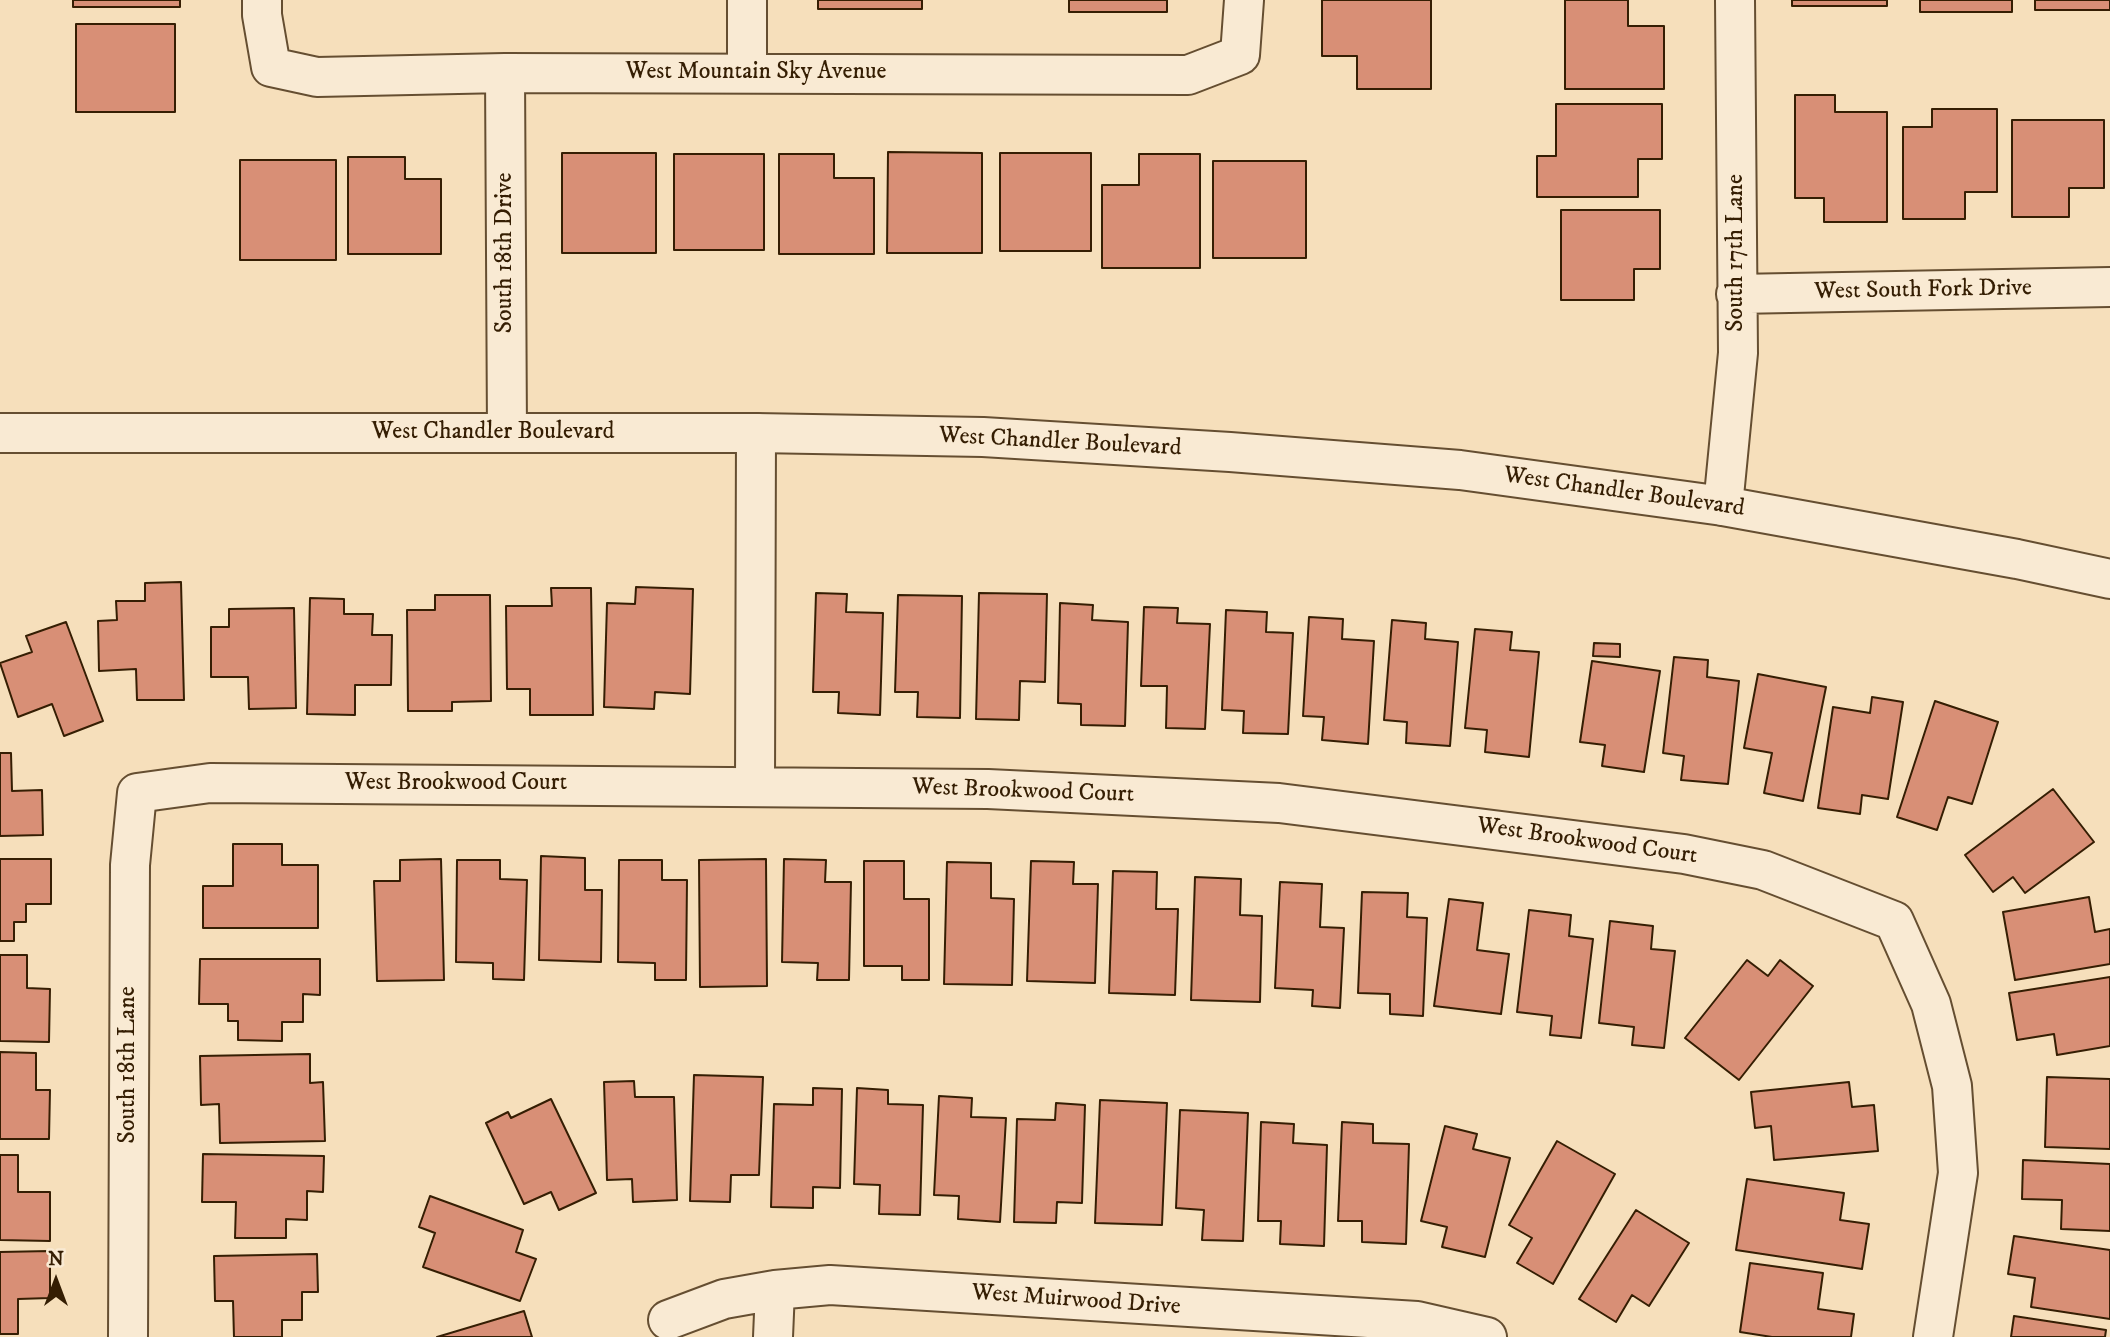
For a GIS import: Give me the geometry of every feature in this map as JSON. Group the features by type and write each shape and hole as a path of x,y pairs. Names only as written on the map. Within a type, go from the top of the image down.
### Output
{"street":[{"name":"West Mountain Sky Avenue","path":"262,0 271,67 317,77 505,73 1188,75 1240,55 1244,0"},
{"path":"747,0 747,73"},
{"name":"South 17th Lane","path":"1723,506 1738,353 1735,0"},
{"name":"South 18th Drive","path":"505,73 507,433"},
{"name":"West South Fork Drive","path":"1736,295 2110,287"},
{"name":"West Chandler Boulevard","path":"0,433 756,433 983,437 1230,452 1460,470 1723,506 2017,559 2110,579"},
{"path":"755,785 756,433"},
{"name":"West Brookwood Court","path":"137,793 210,783 755,785 988,789 1279,803 1684,854 1763,870 1894,920 1931,1004 1952,1086 1958,1173 1933,1337"},
{"name":"South 18th Lane","path":"128,1337 130,865 137,793"},
{"name":"West Muirwood Drive","path":"668,1320 724,1299 775,1290 830,1285 1302,1326 1417,1321 1487,1337"},
{"path":"773,1337 775,1290"}],"building":[{"path":"73,0 180,0 180,7 73,7"},
{"path":"818,0 922,0 922,9 818,9"},
{"path":"1069,0 1167,0 1167,12 1069,12"},
{"path":"1322,0 1431,0 1431,89 1357,89 1357,56 1322,56"},
{"path":"1565,0 1628,0 1628,26 1664,26 1664,89 1565,89"},
{"path":"1792,0 1887,0 1887,6 1792,6"},
{"path":"1920,0 2012,0 2012,12 1920,12"},
{"path":"2035,0 2110,0 2110,10 2035,10"},
{"path":"76,24 175,24 175,112 76,112"},
{"path":"1795,95 1835,95 1835,112 1887,112 1887,222 1824,222 1824,198 1795,198"},
{"path":"1556,104 1662,104 1662,159 1638,159 1638,197 1537,197 1537,156 1556,156"},
{"path":"1932,109 1997,109 1997,192 1965,192 1965,219 1903,219 1903,127 1932,127"},
{"path":"2012,120 2104,120 2104,188 2069,188 2069,217 2012,217"},
{"path":"888,152 982,153 982,253 887,253"},
{"path":"562,153 656,153 656,253 562,253"},
{"path":"1000,153 1091,153 1091,251 1000,251"},
{"path":"674,154 764,154 764,250 674,250"},
{"path":"779,154 834,154 834,178 874,178 874,254 779,254"},
{"path":"1139,154 1200,154 1200,268 1102,268 1102,185 1139,185"},
{"path":"348,157 405,157 405,179 441,179 441,254 348,254"},
{"path":"240,160 336,160 336,260 240,260"},
{"path":"1213,161 1306,161 1306,258 1213,258"},
{"path":"1561,210 1660,210 1660,269 1634,269 1634,300 1561,300"},
{"path":"181,582 184,700 137,700 136,669 99,671 98,621 117,620 116,601 145,601 145,583"},
{"path":"636,587 693,589 690,694 655,692 654,709 604,707 607,603 635,604"},
{"path":"551,588 591,588 593,715 530,715 530,689 507,689 506,606 552,606"},
{"path":"816,593 847,594 846,612 883,613 880,715 838,713 839,692 813,692"},
{"path":"979,593 1047,594 1045,682 1020,681 1019,720 976,719"},
{"path":"435,595 490,595 491,701 452,702 452,711 408,711 407,610 435,610"},
{"path":"898,595 962,596 960,718 917,717 918,692 895,692"},
{"path":"310,598 344,599 344,614 373,614 372,635 392,635 391,685 355,685 355,715 307,714"},
{"path":"1060,603 1093,605 1092,620 1128,622 1125,726 1081,725 1081,704 1058,703"},
{"path":"1144,607 1178,608 1177,623 1210,624 1205,729 1166,728 1167,686 1141,686"},
{"path":"294,608 296,708 249,709 248,677 211,677 211,627 229,627 229,609"},
{"path":"1226,610 1267,612 1266,632 1293,633 1288,734 1243,733 1244,711 1222,710"},
{"path":"1309,617 1343,619 1342,639 1374,641 1368,744 1322,740 1324,717 1303,716"},
{"path":"1392,620 1426,623 1425,639 1458,642 1450,746 1406,743 1407,722 1384,720"},
{"path":"66,622 103,721 64,736 52,704 18,717 0,663 32,652 26,636"},
{"path":"1475,629 1512,632 1510,650 1539,652 1529,757 1485,752 1487,730 1465,728"},
{"path":"1594,643 1620,644 1620,657 1593,656"},
{"path":"1674,657 1708,660 1707,677 1739,681 1728,784 1681,780 1684,756 1663,753"},
{"path":"1592,661 1660,671 1644,772 1602,766 1605,745 1580,742"},
{"path":"1758,674 1826,687 1803,801 1764,793 1772,753 1744,748"},
{"path":"1872,697 1903,702 1888,799 1862,795 1860,814 1818,808 1833,707 1870,713"},
{"path":"1935,701 1998,722 1972,804 1948,797 1937,830 1897,817"},
{"path":"0,753 11,753 12,791 42,790 43,835 0,836"},
{"path":"2053,789 2094,842 2025,893 2013,877 1993,892 1965,855"},
{"path":"233,844 282,844 282,865 318,865 318,928 203,928 203,886 233,886"},
{"path":"541,856 585,858 585,890 602,890 601,962 539,960"},
{"path":"0,859 51,859 51,904 26,904 26,922 14,922 14,941 0,941"},
{"path":"441,859 444,980 377,981 374,881 400,881 400,860"},
{"path":"766,859 767,986 700,987 699,860"},
{"path":"784,859 826,860 825,882 851,882 849,980 817,980 818,963 782,962"},
{"path":"457,860 500,860 500,879 527,880 524,980 493,979 493,963 456,962"},
{"path":"619,860 662,860 662,880 687,880 686,980 655,980 655,963 618,962"},
{"path":"864,861 904,861 904,899 929,899 929,980 902,980 902,966 864,966"},
{"path":"1031,861 1074,862 1073,884 1098,884 1095,983 1027,981"},
{"path":"947,862 991,863 991,898 1014,899 1012,985 944,984"},
{"path":"1113,871 1157,872 1156,909 1178,909 1175,995 1109,993"},
{"path":"1195,877 1241,879 1240,915 1262,916 1260,1002 1191,1000"},
{"path":"1280,882 1322,884 1320,927 1344,928 1340,1008 1312,1006 1313,990 1275,988"},
{"path":"1362,892 1408,893 1407,917 1427,918 1423,1016 1390,1014 1390,994 1358,993"},
{"path":"2089,897 2095,932 2110,929 2110,964 2015,980 2003,912"},
{"path":"1449,899 1483,903 1477,950 1509,954 1501,1014 1434,1006"},
{"path":"1529,910 1571,915 1569,936 1593,939 1581,1038 1550,1035 1552,1016 1517,1012"},
{"path":"1610,921 1653,926 1651,949 1675,951 1664,1048 1632,1045 1634,1027 1599,1023"},
{"path":"0,955 27,955 27,988 50,989 49,1042 0,1041"},
{"path":"200,959 320,959 320,995 303,994 303,1022 282,1022 282,1041 238,1040 238,1021 228,1021 228,1004 199,1004"},
{"path":"1747,960 1768,976 1780,960 1813,986 1739,1080 1685,1038"},
{"path":"2110,977 2110,1046 2057,1055 2054,1034 2017,1040 2009,993"},
{"path":"0,1052 36,1053 36,1090 50,1090 49,1139 0,1139"},
{"path":"310,1054 310,1083 323,1082 325,1141 220,1143 219,1104 201,1105 200,1056"},
{"path":"694,1075 763,1077 759,1175 731,1175 730,1202 690,1201"},
{"path":"2047,1077 2110,1079 2110,1149 2045,1147"},
{"path":"634,1081 635,1097 674,1097 677,1200 633,1202 632,1179 607,1180 604,1082"},
{"path":"1849,1082 1852,1107 1874,1105 1878,1151 1774,1160 1771,1126 1755,1128 1751,1092"},
{"path":"813,1088 842,1089 840,1188 813,1187 813,1208 771,1207 774,1104 813,1105"},
{"path":"857,1088 888,1090 888,1104 923,1105 920,1215 879,1214 880,1185 854,1184"},
{"path":"939,1096 972,1098 971,1117 1006,1118 1000,1222 958,1219 959,1196 934,1195"},
{"path":"551,1099 596,1193 559,1210 551,1192 524,1204 486,1123 508,1112 511,1118"},
{"path":"1100,1100 1167,1103 1162,1225 1095,1223"},
{"path":"1056,1103 1085,1105 1082,1203 1057,1202 1056,1223 1014,1222 1017,1119 1055,1120"},
{"path":"1180,1110 1248,1113 1243,1241 1202,1240 1204,1210 1176,1208"},
{"path":"1261,1122 1294,1124 1293,1143 1327,1145 1324,1246 1280,1244 1281,1221 1258,1221"},
{"path":"1342,1122 1373,1124 1373,1143 1409,1144 1406,1244 1362,1242 1362,1221 1338,1221"},
{"path":"1445,1126 1477,1134 1473,1149 1510,1158 1485,1257 1442,1247 1447,1227 1421,1221"},
{"path":"1557,1141 1615,1174 1553,1284 1517,1263 1532,1238 1509,1225"},
{"path":"203,1154 324,1156 323,1192 307,1191 307,1220 286,1219 286,1238 235,1238 236,1202 202,1202"},
{"path":"0,1155 18,1155 18,1192 50,1192 50,1241 0,1240"},
{"path":"2023,1160 2110,1164 2110,1231 2061,1229 2062,1200 2022,1199"},
{"path":"1747,1179 1844,1193 1840,1220 1869,1224 1862,1269 1736,1250"},
{"path":"430,1196 523,1230 516,1252 536,1259 520,1301 423,1267 435,1233 419,1227"},
{"path":"1636,1210 1689,1243 1649,1306 1632,1295 1616,1322 1579,1299"},
{"path":"2014,1236 2110,1250 2110,1319 2031,1307 2035,1278 2008,1274"},
{"path":"50,1251 50,1298 18,1299 18,1334 0,1334 0,1252"},
{"path":"317,1254 318,1292 302,1292 302,1320 282,1320 282,1337 234,1337 233,1301 215,1301 214,1256"},
{"path":"1750,1263 1823,1273 1818,1309 1854,1314 1851,1337 1772,1337 1740,1332"},
{"path":"524,1311 532,1337 437,1337"},
{"path":"2014,1316 2106,1330 2105,1337 2011,1337"}]}
